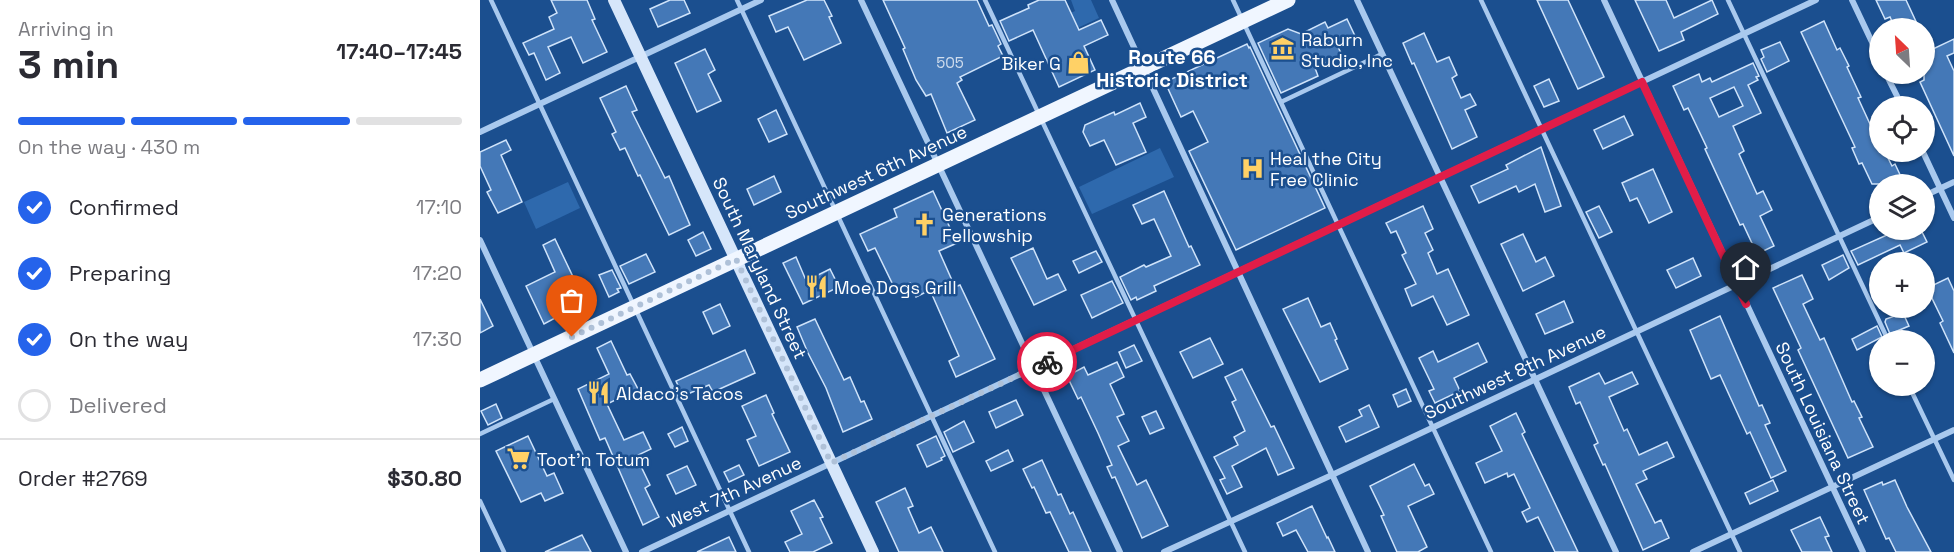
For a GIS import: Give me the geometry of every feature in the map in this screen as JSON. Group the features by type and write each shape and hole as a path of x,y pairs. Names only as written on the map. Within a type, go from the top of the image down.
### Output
{"main road":[{"name":"Southwest 6th Avenue","path":"480,380 1288,0"}],"street":[{"name":"South Maryland Street","path":"614,0 873,552"},
{"path":"480,132 761,0"},
{"path":"861,0 1120,552"},
{"path":"1112,0 1368,552"},
{"path":"1357,0 1616,552"},
{"name":"South Louisiana Street","path":"1604,0 1863,552"},
{"name":"West 7th Avenue","path":"642,552 1816,0"},
{"path":"1852,0 1869,36"},
{"path":"1928,162 1954,218"},
{"path":"1935,191 1954,182"},
{"name":"Southwest 8th Avenue","path":"1164,552 1869,222"},
{"path":"480,240 626,552"},
{"path":"1693,552 1954,430"}],"lane":[{"path":"491,0 749,552"},
{"path":"738,0 995,552"},
{"path":"985,0 1245,552"},
{"path":"1233,0 1491,552"},
{"path":"1480,0 1740,552"},
{"path":"1728,0 1883,330"},
{"path":"1281,102 1382,54"},
{"path":"1915,396 1954,480"},
{"path":"480,434 554,399"},
{"path":"480,501 504,552"}],"shaded area":[{"path":"1071,0 1091,0 1099,18 1056,38 1049,23 1075,11"},
{"path":"1160,148 1174,177 1092,214 1079,187"},
{"path":"568,182 580,208 536,229 524,202"}],"building":[{"path":"551,0 587,0 595,19 592,20 607,52 583,63 571,37 548,47 560,73 546,80 534,53 529,55 523,43 554,29 549,17 557,13"},
{"path":"670,0 684,0 690,13 658,27 650,9"},
{"path":"807,0 824,0 841,43 804,60 788,27 776,32 769,16"},
{"path":"883,0 977,0 989,26 992,25 1001,44 998,46 1003,56 960,77 962,80 957,83 975,120 947,133 931,94 926,96 916,80 903,49 905,48"},
{"path":"1039,0 1065,0 1079,30 1101,20 1108,35 1084,46 1095,70 1059,87 1033,30 1009,41 1000,21 1029,8 1028,5"},
{"path":"1537,0 1568,0 1604,77 1578,89"},
{"path":"1635,0 1666,0 1674,18 1712,0 1718,14 1681,32 1684,40 1659,51"},
{"path":"1876,0 1906,0 1914,18 1890,17 1885,18"},
{"path":"1347,19 1355,36 1337,45 1342,55 1315,68 1318,76 1281,93 1258,43 1288,29 1301,34 1325,22 1328,28"},
{"path":"1824,21 1837,50 1840,48 1849,66 1847,67 1861,97 1858,98 1869,122 1869,162 1890,162 1892,166 1895,164 1900,174 1869,174 1869,178 1862,163 1859,164 1852,148 1855,147 1801,32"},
{"path":"1424,33 1437,62 1449,57 1457,75 1452,78 1461,98 1470,94 1476,105 1465,110 1477,137 1452,149 1403,43"},
{"path":"1954,39 1954,53 1947,56 1954,71 1954,156 1935,115 1935,96 1926,96 1921,84 1935,84 1935,48"},
{"path":"1780,42 1789,61 1767,72 1761,59 1764,57 1761,50"},
{"name":"Heal the City Free Clinic","path":"1247,44 1325,208 1236,250 1189,151 1208,142 1193,111 1181,117 1165,82"},
{"path":"705,49 715,70 708,74 721,101 697,112 675,63"},
{"path":"1753,63 1759,76 1756,77 1758,80 1748,85 1761,113 1733,126 1744,151 1739,154 1757,194 1763,191 1772,210 1760,216 1774,246 1757,254 1743,224 1740,225 1688,108 1684,110 1673,86 1699,74 1702,82 1710,78 1712,82","holes":["1734,87 1743,106 1719,117 1710,98"]},
{"path":"1549,79 1559,101 1544,107 1534,86"},
{"path":"626,86 637,110 632,112 665,178 669,176 690,225 669,235 625,148 620,150 612,134 616,132 600,98"},
{"path":"1140,103 1146,117 1133,123 1146,152 1116,165 1104,140 1090,146 1083,132 1085,125 1114,112 1115,115"},
{"path":"776,110 787,134 769,142 758,119"},
{"path":"1624,116 1633,135 1603,149 1594,130"},
{"path":"506,140 511,150 501,155 522,202 498,213 487,192 491,190 480,166 480,152"},
{"path":"1541,147 1561,206 1545,212 1535,184 1519,192 1516,186 1479,203 1471,186 1508,169 1506,165"},
{"path":"1653,169 1672,212 1649,223 1637,198 1630,201 1622,183"},
{"path":"774,176 781,192 754,205 747,189"},
{"path":"933,191 957,243 939,251 955,287 960,285 995,359 956,377 949,361 959,356 930,290 916,297 910,283 895,289 875,248 868,251 860,234 897,217 894,209"},
{"path":"1164,191 1189,247 1191,246 1200,265 1154,286 1156,291 1137,300 1136,297 1131,300 1120,277 1144,265 1146,267 1171,256 1154,219 1142,224 1133,205"},
{"path":"1423,206 1433,229 1425,233 1433,250 1428,253 1437,274 1448,269 1469,315 1447,325 1433,296 1412,306 1405,289 1416,284 1402,255 1406,253 1396,231 1391,233 1386,223"},
{"path":"1599,206 1612,232 1599,238 1586,212"},
{"path":"703,232 711,249 696,256 688,240"},
{"path":"1523,234 1536,262 1545,257 1554,276 1523,291 1501,244"},
{"path":"555,239 585,302 544,324 526,286 555,272 543,245"},
{"path":"1876,240 1926,240 1927,242 1906,252 1904,252 1900,245 1885,252 1869,252 1869,260 1858,265 1851,251"},
{"path":"1033,248 1047,279 1058,274 1066,290 1034,305 1011,258"},
{"path":"1096,251 1102,262 1079,273 1073,261"},
{"path":"646,254 655,272 629,284 620,266"},
{"path":"1843,255 1849,268 1829,280 1822,265"},
{"path":"796,257 805,278 808,276 810,279 830,269 839,287 803,304 783,263"},
{"path":"1693,258 1701,276 1676,288 1667,270"},
{"path":"612,270 621,288 617,289 619,292 609,297 599,275"},
{"path":"1802,275 1813,299 1803,304 1820,340 1824,338 1852,402 1854,401 1862,417 1859,418 1873,447 1848,458 1798,350 1801,348 1773,288"},
{"path":"1948,278 1954,291 1954,353 1940,323 1943,321 1935,304 1935,284"},
{"path":"1112,281 1123,303 1092,318 1081,295"},
{"path":"1308,298 1321,327 1330,323 1348,369 1320,382 1283,309"},
{"path":"480,299 493,326 480,333"},
{"path":"1564,301 1573,322 1545,334 1536,314"},
{"path":"720,304 730,326 713,334 703,312"},
{"path":"1720,316 1759,406 1762,405 1770,423 1765,425 1786,471 1771,478 1750,432 1747,434 1720,375 1711,379 1690,330"},
{"path":"1905,318 1909,326 1900,330 1888,330 1886,319"},
{"path":"815,319 844,380 850,377 861,402 864,401 872,419 843,432 826,388 797,327"},
{"path":"1869,330 1869,344 1857,350 1852,339"},
{"path":"1210,338 1223,364 1193,378 1180,352"},
{"path":"611,341 627,375 630,374 638,389 607,404 624,440 643,432 651,449 636,456 650,485 645,488 659,517 643,525 605,438 600,440 578,389 609,374 597,348"},
{"path":"1478,343 1487,362 1454,378 1460,391 1435,403 1429,391 1434,389 1419,358 1433,351 1438,362"},
{"path":"1134,345 1142,361 1126,368 1119,352"},
{"path":"745,350 755,373 713,392 709,385 683,396 676,381"},
{"path":"1117,362 1124,377 1110,384 1124,414 1117,417 1129,441 1118,446 1137,485 1146,480 1168,526 1142,538 1115,477 1112,478 1107,467 1112,465 1098,433 1081,397 1078,399 1067,376 1084,367 1088,375"},
{"path":"1242,369 1271,427 1274,426 1294,468 1278,475 1266,448 1232,466 1242,487 1227,494 1220,480 1225,478 1214,457 1238,445 1234,437 1245,431 1232,402 1236,400 1225,377"},
{"path":"1632,372 1638,384 1609,397 1624,431 1627,429 1639,455 1667,442 1674,457 1643,471 1647,479 1636,484 1655,523 1661,520 1669,538 1643,550 1605,464 1603,465 1594,445 1598,443 1580,402 1576,404 1569,387 1599,373 1605,384"},
{"path":"1406,389 1411,401 1398,407 1393,395"},
{"path":"766,395 774,413 772,414 790,452 759,466 747,440 756,436 742,406"},
{"path":"1016,400 1023,415 996,428 989,412"},
{"path":"496,404 502,418 488,425 481,411"},
{"path":"1369,405 1379,427 1346,442 1339,427 1362,416 1359,410"},
{"path":"1156,411 1164,428 1150,434 1142,417"},
{"path":"1516,413 1525,432 1522,434 1578,552 1555,552 1538,517 1527,522 1522,512 1530,508 1514,474 1508,477 1507,473 1485,483 1476,463 1502,451 1490,426"},
{"path":"964,421 974,442 953,452 944,432"},
{"path":"682,427 688,441 675,447 668,434"},
{"path":"528,436 547,476 554,473 563,493 545,501 541,493 521,502 496,451"},
{"path":"936,436 945,456 941,458 942,460 927,467 917,445"},
{"path":"1008,450 1013,461 991,471 986,461"},
{"path":"1042,460 1058,495 1061,494 1070,514 1073,512 1091,552 1069,552 1050,512 1046,513 1034,487 1032,488 1023,469"},
{"path":"1414,464 1425,486 1429,484 1434,494 1408,506 1427,547 1418,552 1397,552 1381,516 1384,515 1370,486"},
{"path":"739,465 744,475 729,482 724,472"},
{"path":"687,466 696,485 676,494 667,475"},
{"path":"1773,480 1778,491 1750,504 1745,493"},
{"path":"1895,480 1931,552 1896,552 1889,538 1886,539 1864,490 1882,482 1883,485"},
{"path":"905,488 913,506 908,508 919,533 931,527 943,552 899,552 876,502"},
{"path":"814,500 832,543 813,552 790,552 785,542 802,534 791,511"},
{"path":"1312,506 1335,552 1308,552 1296,530 1283,536 1277,523"},
{"path":"1820,517 1829,536 1825,537 1832,552 1802,552 1791,530"},
{"path":"582,535 591,552 545,552"},
{"path":"729,537 736,552 697,552"}],"way so far":[{"path":"572,337 736,259 831,463 1047,362"}],"place":[{"name":"Raburn Studio, Inc","path":"1283,49"},
{"name":"Biker G","path":"1079,63"},
{"name":"Heal the City Free Clinic","path":"1252,168"},
{"name":"Generations Fellowship","path":"924,224"},
{"name":"Moe Dogs Grill","path":"816,287"},
{"name":"Aldaco's Tacos","path":"598,393"},
{"name":"Toot'n Totum","path":"519,459"}],"district":[{"name":"Route 66 Historic District","path":"1172,68"}],"route":[{"path":"1047,362 1642,82 1746,304"}]}
